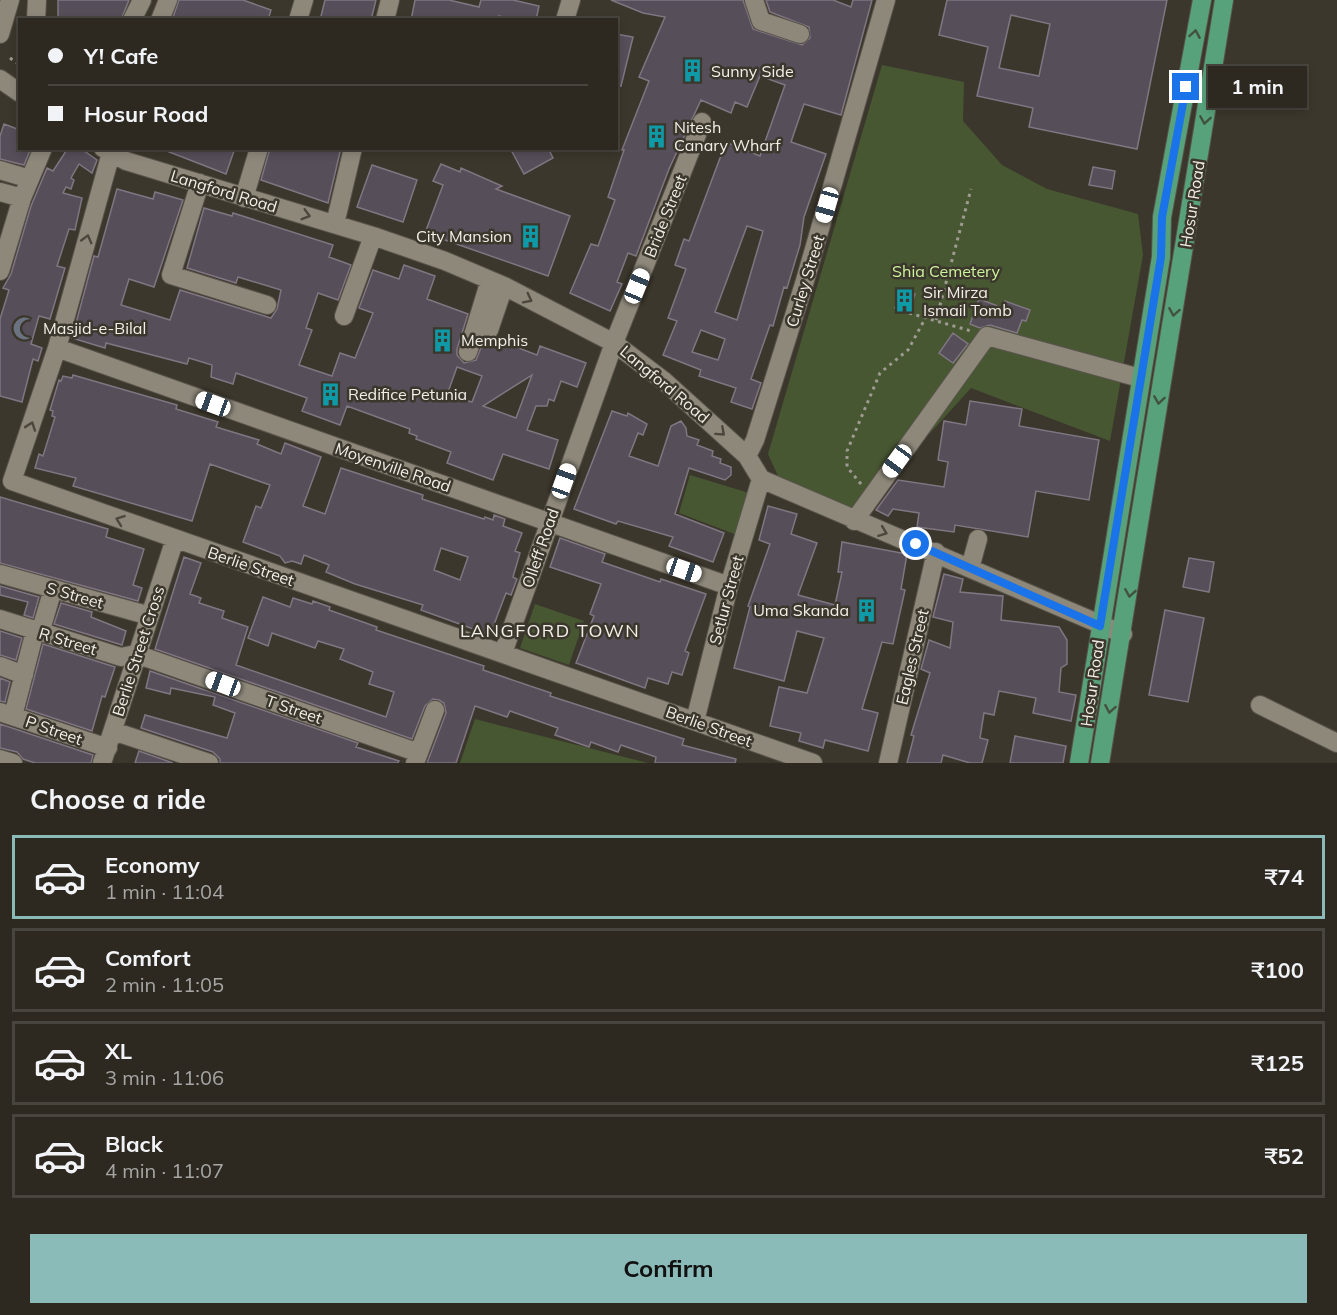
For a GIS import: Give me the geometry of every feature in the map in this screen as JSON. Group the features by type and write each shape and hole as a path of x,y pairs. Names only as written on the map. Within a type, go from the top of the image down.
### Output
{"main road":[{"name":"Hosur Road","path":"1079,763 1161,257 1162,217 1202,0"},
{"name":"Hosur Road","path":"1100,763 1123,634 1224,0"}],"street":[{"path":"0,34 9,0"},
{"path":"36,18 37,0"},
{"path":"133,18 142,0"},
{"path":"161,18 168,0"},
{"path":"299,18 304,0"},
{"path":"386,18 390,0"},
{"path":"566,18 571,0"},
{"path":"754,0 761,21 800,34"},
{"name":"Curley Street","path":"747,456 755,440 804,284 886,0"},
{"path":"0,79 18,92"},
{"name":"Bride Street","path":"614,343 702,122"},
{"path":"0,271 22,198 42,150"},
{"name":"Langford Road","path":"106,150 126,161 373,236 497,283 614,343 664,381 747,456 761,478"},
{"name":"Berlie Street","path":"106,150 57,348 12,481 813,763"},
{"path":"244,198 258,150"},
{"path":"335,224 353,150"},
{"path":"0,170 30,179"},
{"path":"200,183 171,274 267,305"},
{"path":"0,192 22,198"},
{"path":"344,316 373,236"},
{"path":"489,330 497,283"},
{"path":"468,352 497,283"},
{"path":"854,521 987,336 1140,378"},
{"name":"Olleff Road","path":"504,653 614,343"},
{"name":"Moyenville Road","path":"57,348 729,586"},
{"path":"761,478 854,521 936,552 1100,626 1123,634"},
{"name":"Setlur Street","path":"695,722 729,586 761,478"},
{"name":"Berlie Street Cross","path":"108,747 136,654 175,539"},
{"path":"970,568 978,539"},
{"name":"Eagles Street","path":"888,763 936,552"},
{"name":"S Street","path":"0,574 150,616"},
{"path":"7,714 24,675 53,589"},
{"name":"R Street","path":"0,619 122,657 136,654"},
{"name":"T Street","path":"136,654 417,758"},
{"path":"0,666 24,675"},
{"path":"1260,705 1337,743"},
{"path":"417,758 435,710"},
{"name":"P Street","path":"7,714 108,747 209,763"},
{"path":"0,759 13,763"}],"path":[{"path":"10,58 18,64"},
{"path":"936,320 971,189"},
{"path":"902,310 967,330"},
{"path":"872,496 847,467 847,451 880,373 908,351 926,317"}],"green space":[{"name":"Shia Cemetery","path":"882,65 964,82 963,121 1002,165 1047,189 1138,214 1143,255 1110,441 971,388 902,464 864,514 778,476 768,454"},
{"path":"690,475 749,493 737,535 679,513"},
{"path":"535,604 584,621 569,665 520,648"},
{"path":"475,719 648,763 460,763"}],"building":[{"path":"58,0 129,0 122,18 58,18"},
{"path":"179,0 243,0 271,10 269,18 173,18"},
{"path":"325,0 376,0 372,18 320,18"},
{"path":"415,0 449,0 479,7 481,0 513,0 539,6 536,18 499,16 498,18 411,18"},
{"path":"611,0 743,0 753,29 802,45 810,38 809,27 770,12 766,0 833,0 851,7 853,0 872,0 841,115 804,104 791,142 826,154 804,217 800,245 787,288 784,287 773,326 770,325 751,379 761,383 752,409 731,402 736,388 699,376 701,370 663,355 677,321 668,318 686,269 675,265 684,239 689,241 726,142 760,156 785,85 760,76 747,107 735,102 731,113 701,100 669,169 636,256 628,253 617,282 622,284 610,311 570,293 591,244 598,246 615,200 608,197 624,150 622,150 649,81 639,77 665,17 643,13","holes":["747,226 763,231 737,320 715,312","701,330 725,339 718,360 692,352"]},
{"path":"947,0 1167,0 1137,149 1029,127 1033,108 977,96 988,47 939,35","holes":["1011,15 1050,24 1039,76 999,68"]},
{"path":"618,34 633,37 621,86 618,85"},
{"path":"4,124 18,129 18,150 30,150 24,165 0,159 0,136"},
{"path":"67,150 83,150 97,160 92,173 79,164 71,178 74,180 71,189 66,187 63,193 82,198 75,230 69,229 57,266 65,268 50,319 39,316 31,344 42,348 38,361 33,359 22,402 0,396 0,319 9,290 3,288 11,274 31,206 47,168 53,171"},
{"path":"164,150 234,150 226,174"},
{"path":"269,150 341,150 328,203 261,180"},
{"path":"511,150 549,150 553,158 524,174"},
{"path":"441,164 460,172 461,168 502,186 496,189 570,216 548,276 425,233 443,185 433,181"},
{"path":"372,165 417,180 403,222 357,207"},
{"path":"1093,167 1115,171 1112,189 1089,185"},
{"path":"117,189 153,199 155,192 183,200 154,287 129,279 121,305 170,320 180,290 271,318 277,309 281,290 238,277 236,283 187,268 204,208 232,216 233,213 333,245 329,257 351,265 338,300 318,293 306,328 312,330 299,365 332,376 340,353 355,358 373,313 359,308 373,270 399,279 404,265 435,276 427,299 468,314 457,349 457,355 464,363 476,360 484,340 495,339 537,355 540,346 586,363 577,387 561,381 554,401 549,399 547,406 536,406 527,430 558,440 549,469 503,454 493,480 447,463 451,452 416,439 417,436 409,433 410,429 347,406 340,425 302,411 307,398 236,373 233,384 211,377 212,365 189,358 187,364 106,343 105,348 72,338 94,256 98,257","holes":["457,367 482,376 472,402 447,395","532,375 516,418 483,406"]},
{"name":"Sir Mirza Ismail Tomb","path":"900,290 915,294 909,312 895,308"},
{"path":"979,299 1003,308 1005,301 1030,310 1026,321 1022,320 1017,333 990,325 980,328 970,324"},
{"path":"953,333 968,344 953,363 939,353"},
{"path":"73,375 177,405 176,409 218,422 216,427 259,440 257,444 281,454 285,443 321,457 303,506 325,514 341,468 423,495 422,499 484,519 485,517 493,520 494,515 505,519 503,526 522,533 515,551 520,553 513,577 517,579 511,595 506,593 490,635 421,610 423,605 355,584 326,572 329,565 304,555 301,564 292,561 285,563 280,556 243,542 256,506 261,508 270,485 210,464 192,521 73,486 76,478 35,468 39,454 43,456 55,417 52,416 53,411 50,410 59,380 61,381 63,376 72,378","holes":["441,548 468,557 460,580 434,570"]},
{"path":"970,401 1022,409 1019,426 1099,440 1089,500 1036,491 1028,537 955,525 954,532 917,527 919,513 893,509 888,516 876,510 898,480 944,487 948,462 938,460 944,421 966,425"},
{"path":"612,411 627,416 628,413 647,424 643,435 638,433 629,456 658,466 671,426 681,421 686,428 687,436 699,440 697,445 713,451 712,456 721,459 720,463 731,467 731,475 725,480 689,468 675,514 724,533 713,562 669,546 673,537 618,521 616,524 574,509"},
{"path":"0,497 108,529 106,537 144,549 133,585 142,588 138,601 0,563"},
{"path":"768,506 797,514 791,534 817,543 798,595 835,605 842,572 838,572 842,542 907,554 901,589 905,590 893,644 882,642 862,709 878,713 868,751 825,740 823,748 799,741 801,733 770,726 779,687 807,693 824,638 797,631 784,681 734,668 750,607 748,606 770,544 759,540"},
{"path":"560,538 605,554 602,562 660,582 661,579 706,594 685,651 689,653 682,675 672,672 668,684 648,678 645,688 576,663 594,616 590,614 601,584 550,567"},
{"path":"184,557 201,563 190,594 201,598 199,603 224,611 222,618 248,627 236,665 386,717 394,692 369,684 373,672 340,659 344,649 318,641 315,648 272,633 268,646 248,638 263,597 290,607 293,598 312,604 313,601 330,607 329,610 377,627 376,630 484,666 483,670 551,693 550,696 684,739 682,745 736,759 735,763 655,763 656,757 621,745 618,752 591,742 589,747 555,735 558,728 510,711 507,717 475,706 456,763 427,763 446,713 444,703 439,700 433,699 425,706 412,739 155,649"},
{"path":"1189,558 1214,562 1209,592 1183,587"},
{"path":"944,574 963,579 960,592 1003,596 1001,620 1059,627 1067,640 1067,664 1061,668 1059,692 1076,695 1071,721 1033,713 1036,698 999,691 994,715 984,713 980,738 988,740 982,763 970,763 943,755 941,763 907,763 914,736 911,735 930,673 921,669 929,640 950,648 953,622 933,617"},
{"path":"0,586 39,597 33,618 24,615 28,602 0,595"},
{"path":"61,603 92,612 91,617 126,631 122,645 54,624"},
{"path":"1165,610 1204,618 1188,702 1149,695"},
{"path":"0,631 22,638 16,660 0,655"},
{"path":"43,644 115,667 105,697 102,696 92,731 26,709"},
{"path":"150,671 358,743 356,747 399,761 398,763 220,763 220,759 213,752 141,728 145,715 227,738 235,713 213,705 215,697 171,688 170,694 146,688"},
{"path":"0,678 10,682 5,702 0,701"},
{"path":"0,724 93,755 91,763 35,763 23,759 17,752 0,748"},
{"path":"1015,736 1066,746 1063,763 1010,763"},
{"path":"139,751 173,763 135,763"}],"place":[{"name":"Sunny Side","path":"693,71"},
{"name":"Nitesh Canary Wharf","path":"656,136"},
{"name":"City Mansion","path":"530,236"},
{"name":"Sir Mirza Ismail Tomb","path":"905,301"},
{"name":"Masjid-e-Bilal","path":"25,328"},
{"name":"Memphis","path":"443,340"},
{"name":"Redifice Petunia","path":"330,394"},
{"name":"Uma Skanda","path":"867,610"}],"district":[{"name":"LANGFORD TOWN","path":"550,630"}],"route":[{"path":"916,544 1100,626 1161,257 1162,217 1186,87"}]}
